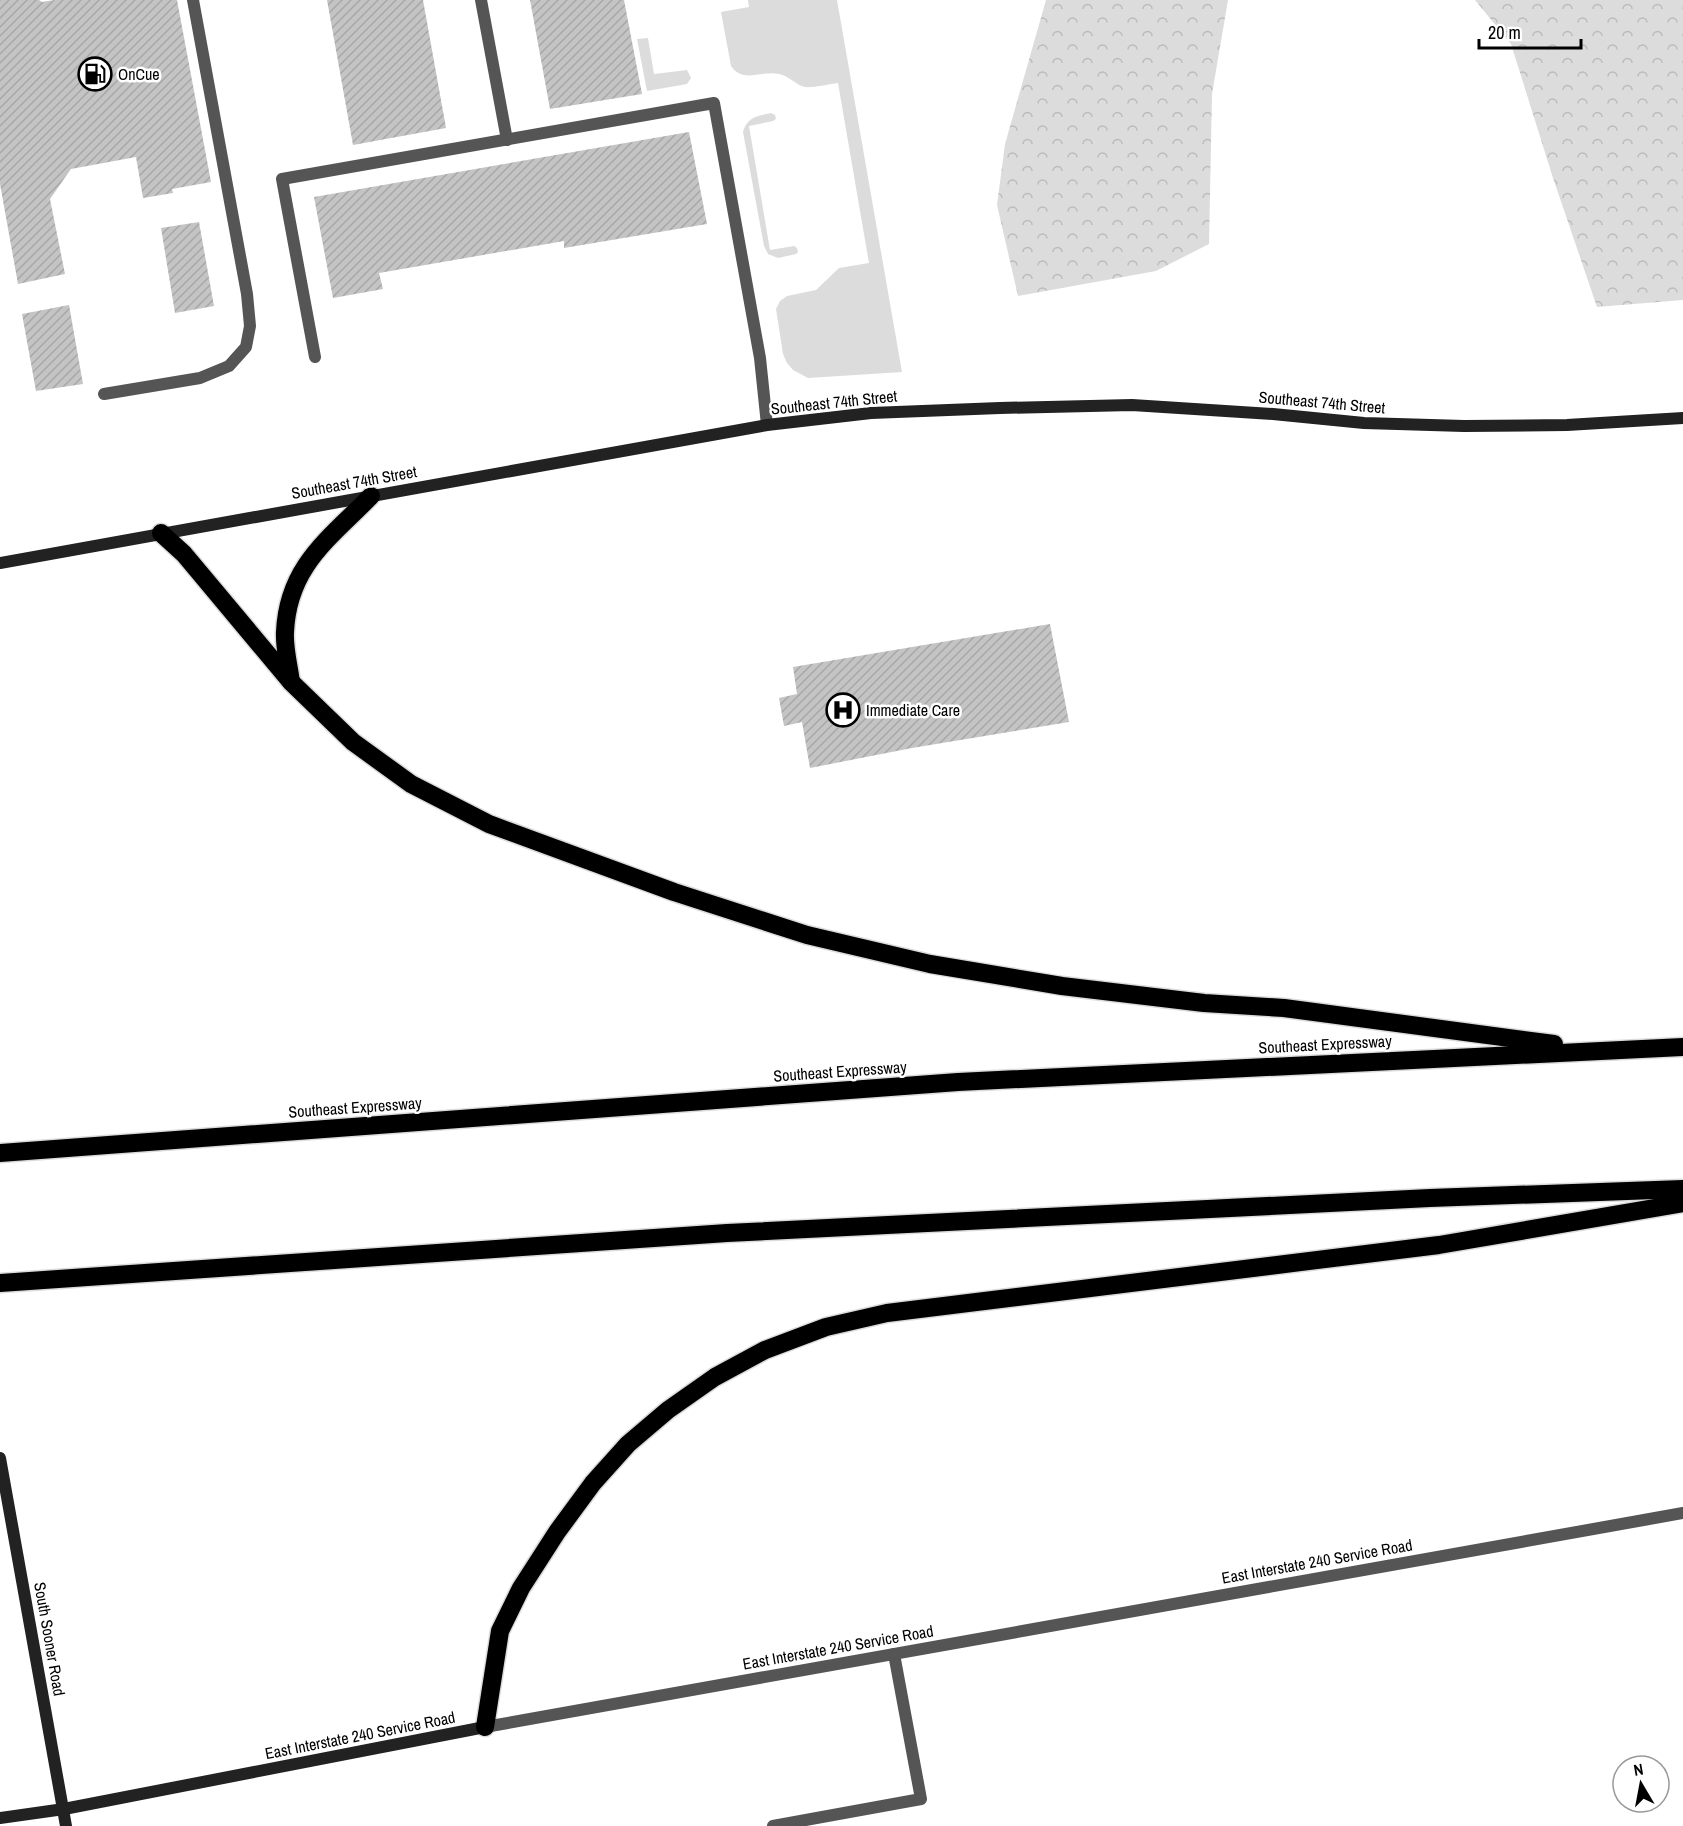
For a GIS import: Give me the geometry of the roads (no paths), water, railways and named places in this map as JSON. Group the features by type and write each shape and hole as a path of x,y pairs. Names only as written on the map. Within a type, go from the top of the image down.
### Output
{"highway":[{"path":"291,682 285,633 288,603 297,579 312,555 371,496"},
{"path":"161,533 184,554 291,682 353,742 411,784 489,824 674,892 807,935 930,964 1062,986 1204,1003 1284,1008 1597,1050"},
{"name":"Southeast Expressway","path":"0,1153 946,1083 1683,1047"},
{"path":"0,1283 727,1233 1407,1199 1683,1189"},
{"path":"485,1727 500,1631 521,1588 587,1491 628,1444 668,1410 715,1377 765,1350 826,1327 887,1313 1439,1245 1683,1203"}],"main road":[{"name":"Southeast 74th Street","path":"0,563 767,425 871,413 1132,405 1272,414 1364,423 1464,426 1567,425 1683,418"},
{"name":"South Sooner Road","path":"0,1458 66,1826"},
{"name":"East Interstate 240 Service Road","path":"0,1822 485,1727"}],"street":[{"path":"104,394 200,378 229,366 246,347 250,326 247,294 193,0"},
{"path":"481,0 507,140"},
{"path":"315,357 282,179 714,103 760,358 767,425"},
{"name":"East Interstate 240 Service Road","path":"485,1727 1683,1514"},
{"path":"773,1826 795,1824 921,1798 894,1654"}],"place":[{"name":"OnCue","path":"95,74"},
{"name":"Immediate Care","path":"843,710"}]}
